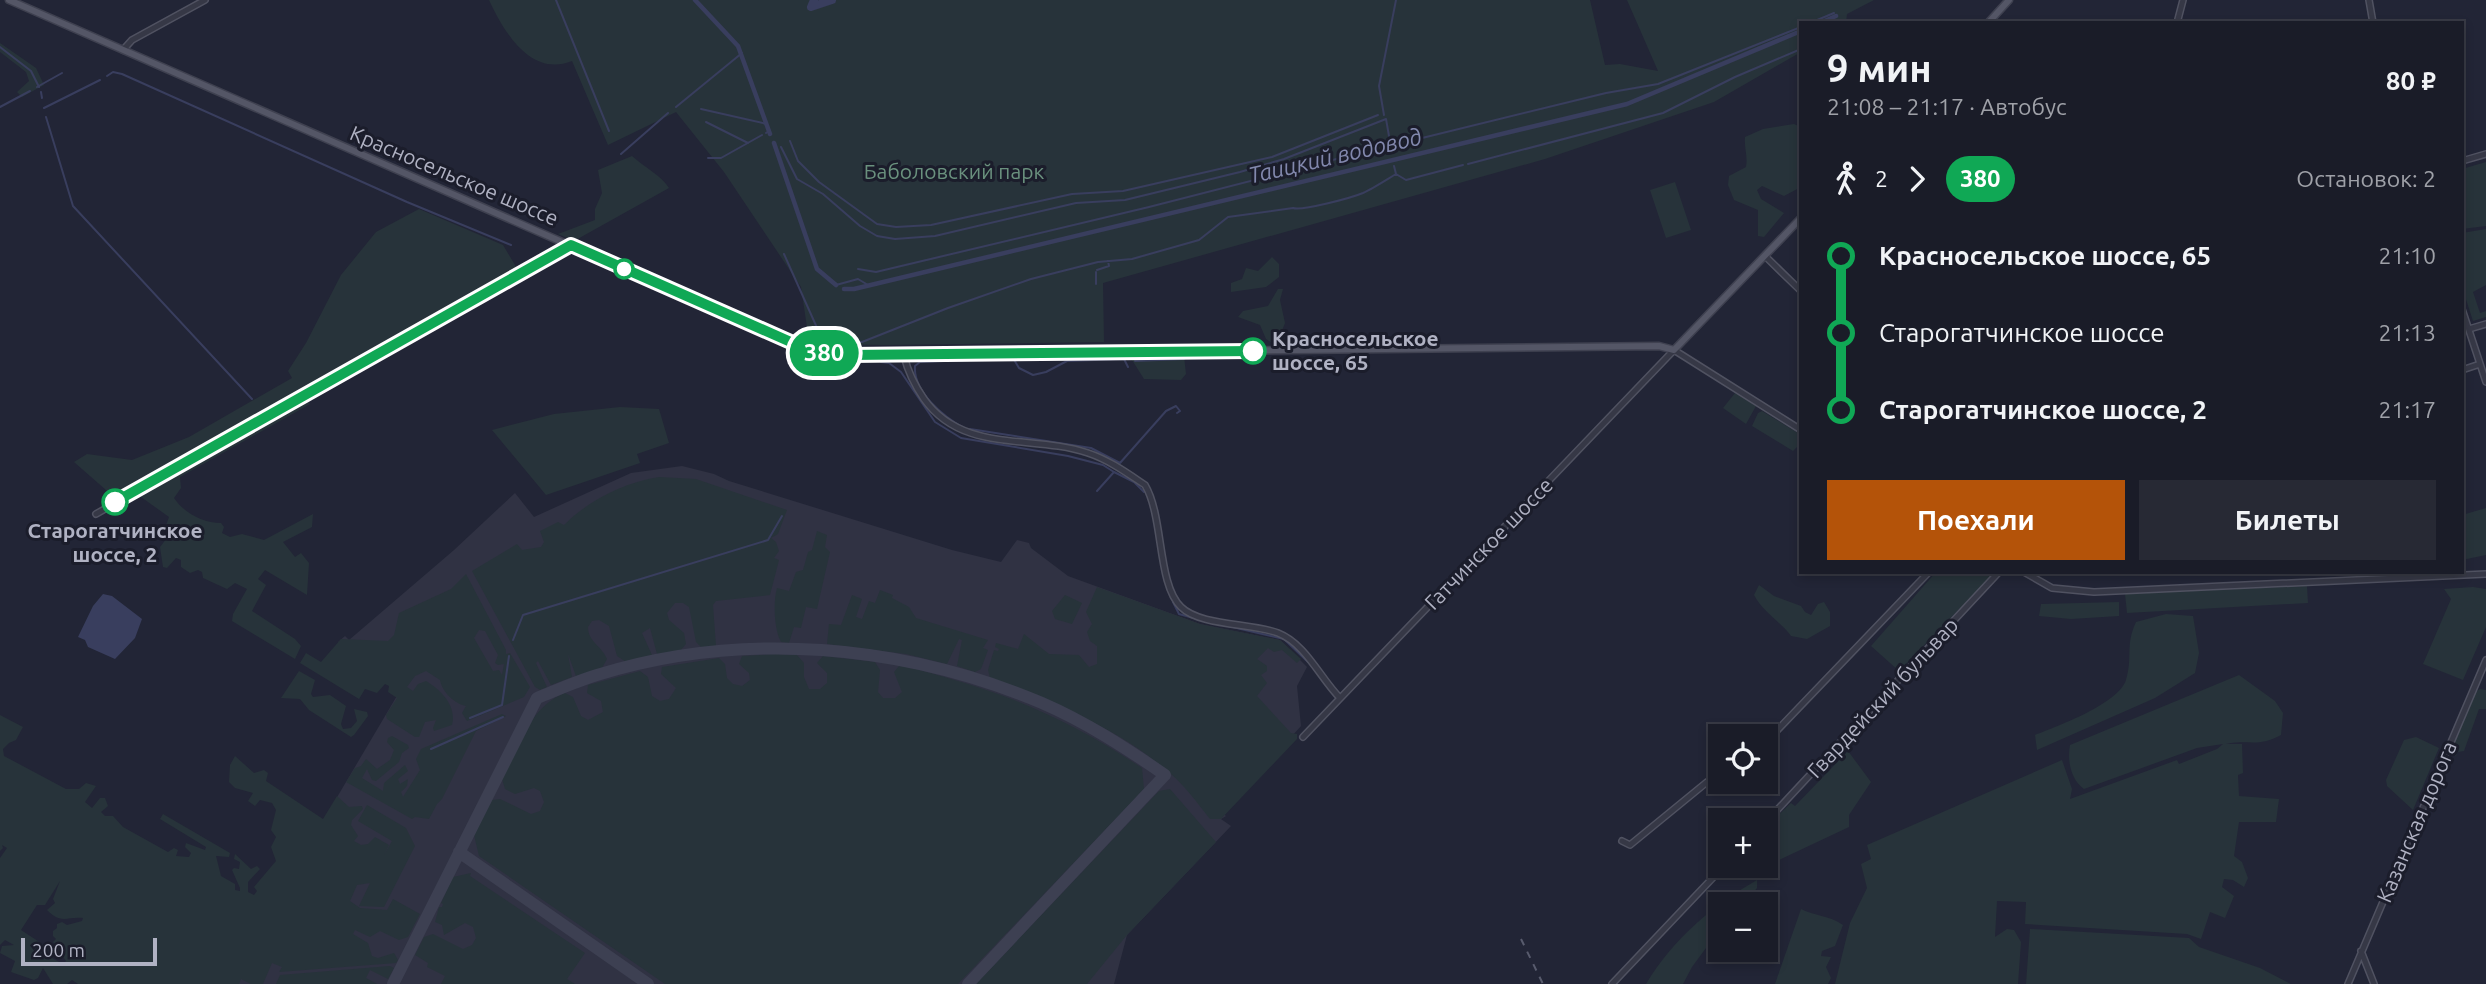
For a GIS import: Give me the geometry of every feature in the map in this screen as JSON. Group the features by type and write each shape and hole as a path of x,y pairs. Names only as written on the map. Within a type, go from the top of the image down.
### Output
{"main road":[{"name":"Красносельское шоссе","path":"9,0 814,351 838,355 904,356 1660,346 1674,350"},
{"path":"1990,21 2009,0"},
{"path":"1674,350 1799,220"}],"street":[{"path":"123,50 132,40 205,0"},
{"path":"2178,21 2183,0"},
{"path":"2369,0 2373,21"},
{"path":"2464,160 2486,154"},
{"path":"96,514 571,245"},
{"path":"1765,256 1799,288"},
{"path":"2464,315 2486,382"},
{"path":"2469,329 2486,324"},
{"path":"1674,350 1799,429"},
{"name":"Гатчинское шоссе","path":"1303,737 1674,350"},
{"path":"904,356 909,373 926,402 937,416 960,431 1087,453 1107,461 1145,485 1154,511 1168,583 1180,607 1199,617 1248,625 1286,637 1297,644 1340,698"},
{"path":"2464,369 2480,365"},
{"path":"1778,729 1927,574"},
{"name":"Гвардейский бульвар","path":"1778,809 1997,574"},
{"path":"2028,574 2052,588 2094,592 2486,574"},
{"path":"2312,574 2312,581"},
{"name":"Казанская дорога","path":"2348,984 2486,660"},
{"path":"1622,841 1630,845 1708,782"},
{"path":"1612,984 1713,878"},
{"path":"2361,951 2374,984"}],"shaded area":[{"path":"682,466 952,550 1001,562 1017,540 1029,543 1031,548 1068,576 1200,624 1280,640 1307,667 1297,686 1301,726 1222,813 1226,816 1221,819 1231,826 1127,935 1114,984 209,984 307,848 401,689 338,642 345,636 349,640 454,550 515,493 534,517 631,473"}],"green space":[{"name":"Баболовский парк","path":"489,0 1590,0 1605,65 1620,64 1658,71 1627,0 1874,0 1847,14 1846,21 1799,21 1799,53 1714,102 1545,159 1103,283 1104,342 827,344 808,334 801,287 724,172 676,112 608,145 572,61 543,63 531,57 510,37"},
{"path":"0,43 36,68 44,85 22,97 17,92 29,81 26,72 0,52"},
{"path":"1794,124 1799,126 1799,188 1784,196 1762,186 1757,190 1761,199 1784,213 1764,237 1758,236 1758,210 1734,200 1728,185 1729,176 1746,167 1745,137 1763,129"},
{"path":"632,156 669,188 574,241 558,234 595,220 595,209 602,193 598,170"},
{"path":"2486,162 2486,226 2464,229 2464,168"},
{"path":"1675,182 1691,230 1666,238 1650,190"},
{"path":"419,209 503,245 518,270 132,483 127,490 114,497 74,462 87,454 132,460 189,437 292,378 288,371 306,343 341,275 376,232"},
{"path":"2486,229 2486,285 2473,292 2480,313 2486,311 2486,317 2473,321 2464,293 2464,233"},
{"path":"1272,257 1279,264 1279,277 1266,287 1231,292 1231,283 1242,279 1246,268 1258,271"},
{"path":"1278,289 1283,289 1280,300 1285,323 1278,341 1272,343 1266,339 1260,325 1238,317 1243,311 1268,306"},
{"path":"1184,356 1186,374 1181,380 1144,379 1132,360 1135,357"},
{"path":"1735,393 1756,406 1746,424 1723,408"},
{"path":"307,400 310,404 180,477 181,488 174,498 195,516 221,523 224,527 222,533 230,537 242,534 264,540 313,514 312,527 283,542 295,557 301,553 309,563 307,595 265,570 258,579 266,585 252,611 295,639 301,646 295,659 232,621 247,589 235,583 227,589 203,578 202,572 198,570 190,573 181,567 181,560 176,558 167,568 163,567 160,547 170,534 165,528 169,517 141,497 141,490"},
{"path":"620,407 659,409 669,443 637,454 640,463 546,495 492,430 554,414"},
{"path":"1762,411 1799,434 1799,445 1793,451 1752,426 1758,413"},
{"path":"659,477 696,479 787,510 778,534 771,538 776,542 779,551 774,558 779,560 770,595 716,601 713,605 716,646 702,648 696,642 689,607 683,603 675,603 667,613 669,620 684,633 686,644 680,651 657,654 650,628 642,633 652,655 626,662 617,656 609,626 599,620 592,621 588,627 590,636 607,659 602,668 576,676 568,654 572,677 551,685 538,661 536,663 547,687 540,690 535,687 472,571 517,544 522,550 541,547 544,542 540,531 558,522 564,525 596,500 620,488"},
{"path":"2486,508 2486,555 2464,560 2464,514"},
{"path":"817,531 827,535 825,547 830,552 817,609 806,607 801,628 794,627 789,643 781,642 775,615 777,588 789,591 796,572 803,570"},
{"path":"466,574 506,654 510,653 530,687 524,697 467,721 462,713 466,706 450,697 440,680 426,671 415,676 407,687 413,691 418,684 426,681 437,689 450,705 452,725 434,731 436,720 425,722 419,737 415,737 387,719 386,715 397,698 388,692 389,686 385,684 377,693 365,689 359,699 300,663 306,653 321,662 341,639 388,641 394,635 399,613 451,589","holes":["479,630 485,631 498,655 495,663 504,664 502,675 499,670 493,671 474,638"]},
{"path":"1934,574 1993,574 1899,671 1871,646"},
{"path":"1759,585 1774,596 1801,606 1811,615 1818,604 1824,602 1830,612 1830,626 1807,639 1791,636 1757,601 1754,595"},
{"path":"2307,586 2308,603 2127,613 2125,594"},
{"path":"1097,587 1200,624 1280,640 1301,659 1297,663 1282,650 1274,652 1268,648 1257,659 1267,666 1267,671 1261,675 1267,683 1257,696 1291,733 1297,734 1297,739 1221,819 1210,819 1176,779 1130,743 1085,718 990,678 988,670 994,650 999,649 995,647 996,643 1018,649 1024,634 1049,654 1079,655 1089,667 1097,664 1097,646 1090,641 1087,632 1092,624 1086,612"},
{"path":"2444,589 2486,589 2486,627 2463,680 2423,664 2451,599"},
{"path":"880,590 893,595 892,598 909,607 916,618 988,640 983,648 988,650 981,669 975,672 957,666 962,640 959,639 947,664 906,654 827,644 829,624 841,625 852,595 862,599 856,617 862,619 869,601 875,603"},
{"path":"1065,595 1082,603 1072,624 1055,619 1052,611"},
{"path":"2119,602 2119,616 2071,619 2039,616 2041,604"},
{"path":"2166,614 2193,616 2199,653 2195,673 2155,698 2037,750 2035,735 2100,706 2121,689 2128,672 2131,638 2136,622"},
{"path":"797,655 804,663 804,677 809,689 820,689 827,683 827,673 817,663 823,656 875,662 880,670 878,692 883,698 895,698 902,692 894,672 899,666 932,673 1002,695 1074,727 1142,768 1144,789 958,984 665,984 479,856 474,835 492,800 500,799 531,814 540,811 544,802 540,791 534,788 515,794 505,789 502,779 526,729 553,699 565,693 573,697 581,716 588,720 603,712 601,701 587,693 588,685 640,671 648,677 652,696 660,701 669,699 676,688 661,674 662,667 719,658 725,664 727,678 733,684 742,686 750,680 749,673 739,664 742,656"},
{"path":"299,671 315,680 311,694 313,697 330,695 346,706 341,724 343,729 351,728 357,721 354,709 367,712 368,716 354,735 351,737 309,710 300,699 281,698"},
{"path":"2239,675 2275,701 2283,713 2281,735 2259,742 2226,744 2242,744 2243,773 2238,775 2239,796 2279,799 2276,822 2239,822 2234,856 2242,862 2248,878 2244,887 2233,880 2224,879 2222,887 2234,896 2225,918 2210,912 2201,939 2187,934 2025,924 2026,902 1997,901 1995,937 2007,929 2014,930 2021,942 2018,984 1835,984 1850,923 1867,888 1861,864 1871,859 1867,845 2062,760 2072,789 2070,799 2177,760 2179,764 2217,749 2223,744 2197,748 2084,789 2073,775 2069,757 2070,745"},
{"path":"2486,690 2486,709 2479,709 2464,751 2453,755 2450,750 2475,692"},
{"path":"502,714 506,716 476,731 429,819 412,819 346,782 355,768 361,766 366,759 377,769 390,760 394,750 387,742 392,736 409,748 402,753 399,762 376,781 372,780 367,769 362,778 383,791 384,783 405,765 408,771 398,779 400,784 408,779 407,786 401,792 403,797 420,770 416,759 421,749"},
{"path":"0,715 23,727 16,740 3,749 4,756 66,789 79,789 86,783 96,786 85,802 92,808 100,798 105,798 108,806 101,812 105,816 113,816 123,827 168,852 174,848 178,850 176,856 189,857 191,853 185,847 186,843 205,850 206,847 160,819 163,814 230,853 229,857 216,856 221,876 235,884 235,890 240,891 232,870 239,869 240,862 234,859 235,854 251,869 257,866 260,869 248,882 248,892 254,895 257,891 254,887 276,861 271,847 276,837 271,830 276,810 272,803 260,800 255,806 248,801 253,793 235,788 229,782 230,765 235,756 254,773 264,770 268,773 266,781 323,819 337,796 349,807 362,806 363,809 352,820 351,825 358,836 354,841 361,845 368,844 375,837 389,845 384,855 392,841 358,821 367,805 406,828 415,846 384,907 359,906 370,883 357,885 350,901 360,908 387,910 393,899 420,914 408,937 399,940 380,931 370,937 355,930 353,934 368,943 372,956 378,958 394,953 398,960 396,963 279,972 282,967 272,963 263,984 251,984 241,979 239,984 78,984 72,980 67,984 53,984 43,968 34,980 11,972 15,961 0,953 2,946 14,945 5,940 0,945 0,858 7,848 2,845 0,851","holes":["60,881 53,899 55,903 47,910 52,915 61,919 83,918 82,921 67,925 62,922 57,924 53,931 56,939 53,942 66,961 63,964 48,956 50,949 21,930 37,905 45,905"]},
{"path":"2416,737 2439,748 2413,810 2387,786 2386,780 2404,740"},
{"path":"1848,751 1871,782 1849,815 1849,827 1779,860 1778,815 1791,803 1795,806"},
{"path":"1170,789 1216,842 1127,935 1087,984 976,984 1159,791"},
{"path":"471,873 470,876 585,953 567,979 575,984 441,984 445,976 427,967 428,963 415,955 424,937 433,934 463,949 472,945 476,938 473,927 465,923 444,935 442,925 435,922 453,877"},
{"path":"1757,880 1757,888 1753,892 1738,892"},
{"path":"1801,909 1843,925 1835,946 1822,951 1821,956 1831,957 1826,967 1831,978 1828,984 1775,984"},
{"path":"1708,913 1708,945 1683,984 1646,984 1668,952"},
{"path":"2030,929 2189,938 2199,947 2260,968 2291,984 2026,984"},
{"path":"390,966 394,968 388,979 370,970 366,978 377,984 276,984 280,975"}],"water":[{"path":"103,594 112,596 142,619 135,638 115,659 88,647 85,640 78,637 93,606"}],"waterway":[{"path":"556,0 609,131"},
{"name":"Таицкий водовод","path":"695,0 738,46 770,134"},
{"path":"814,0 811,7 832,0"},
{"path":"1384,115 1379,86 1396,0"},
{"name":"Таицкий водовод","path":"1815,21 1834,13"},
{"name":"Таицкий водовод","path":"1825,21 1836,16"},
{"path":"1396,138 1406,141 1418,139 1606,93 1658,84 1799,28"},
{"name":"Таицкий водовод","path":"844,289 854,289 1627,104 1799,32"},
{"path":"0,47 31,71 39,87"},
{"path":"1468,164 1663,113 1735,77 1799,50"},
{"path":"676,107 742,53"},
{"path":"107,76 113,72 122,74 407,202 511,245"},
{"path":"37,87 62,73"},
{"path":"44,108 100,80"},
{"path":"0,107 30,91"},
{"name":"Таицкий водовод","path":"41,92 42,98"},
{"path":"701,109 767,124"},
{"path":"621,154 668,113"},
{"path":"790,141 798,161 819,182 877,224 896,227 931,225 1072,194 1123,191 1272,157 1378,115"},
{"path":"46,117 73,206 252,399"},
{"path":"1386,119 1392,153"},
{"path":"781,147 797,179 823,194 860,226 877,236 895,239 935,236 1076,203 1125,200 1240,172 1284,159 1386,119"},
{"path":"706,122 748,143"},
{"path":"708,158 721,158 762,135"},
{"path":"858,269 876,272 1149,207 1360,153 1392,138"},
{"name":"Таицкий водовод","path":"774,143 817,269 836,285"},
{"path":"1394,166 1396,174 1406,180 1463,165"},
{"path":"784,254 818,330 842,342 862,342 1031,279 1098,262 1132,259 1199,240 1228,217 1306,208 1338,201 1363,193 1396,174"},
{"path":"1097,270 1109,266 1108,261"},
{"path":"1096,272 1096,284"},
{"name":"Таицкий водовод","path":"836,285 858,279 868,285"},
{"path":"964,428 939,410 924,394 916,376 915,366 920,362 1013,358 1019,368 1033,375 1046,372 1067,361 1124,359 1128,367"},
{"path":"1135,361 1184,359"},
{"path":"881,362 889,363 901,372 935,422 961,438 1068,456 1103,465 1114,472"},
{"path":"970,429 1091,448 1120,463 1166,411 1176,406 1180,411 1177,413"},
{"path":"1097,491 1114,472 1134,482 1144,492"},
{"path":"513,640 523,615 768,540 782,516"},
{"path":"1173,602 1179,614 1212,623"},
{"path":"1228,626 1284,639 1308,662"},
{"path":"470,718 502,705 509,656"},
{"path":"431,749 503,717"}],"taxiway":[{"path":"393,984 537,698 590,677 652,661 708,652 765,649 822,650 878,656 934,667 989,683 1074,718 1165,775 968,984"},
{"path":"459,852 648,984"}],"railway":[{"path":"1521,939 1543,984"}],"bus line":[{"name":"380","path":"115,502 547,261 571,245 802,347 826,354 904,356 1253,351"}],"place":[{"name":"Красносельское шоссе, 65","path":"1253,351"},
{"name":"Старогатчинское шоссе, 2","path":"115,502"}]}
